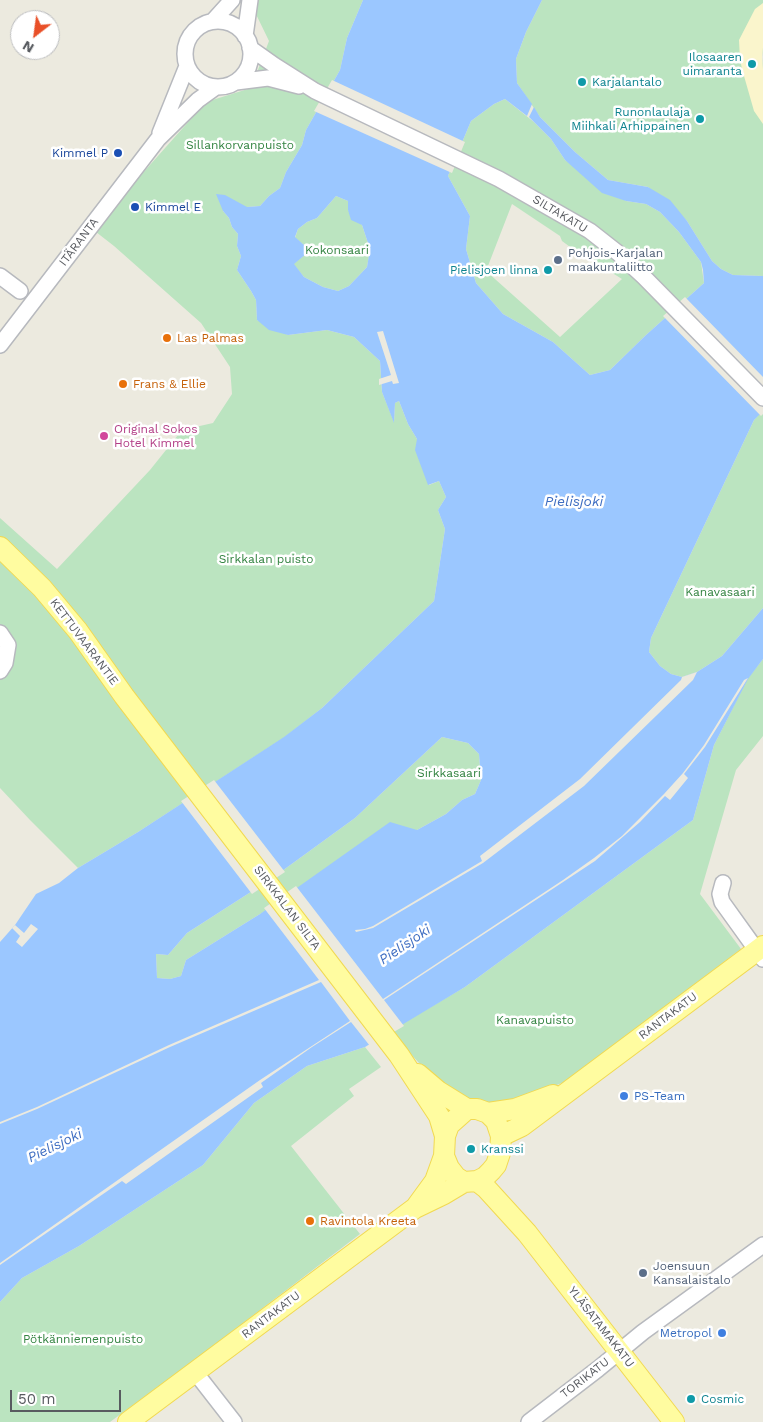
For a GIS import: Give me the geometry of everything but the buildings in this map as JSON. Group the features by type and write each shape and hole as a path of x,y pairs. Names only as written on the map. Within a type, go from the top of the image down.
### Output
{"main road":[{"name":"KETTUVAARANTIE","path":"0,547 42,588 72,623 124,696 174,761"},
{"name":"KETTUVAARANTIE","path":"0,566 32,596 124,696"},
{"name":"SIRKKALAN SILTA","path":"174,761 400,1057"},
{"name":"RANTAKATU","path":"501,1136 522,1126 761,952"},
{"path":"400,1057 438,1090 467,1109"},
{"path":"400,1057 439,1116 445,1136"},
{"name":"RANTAKATU","path":"488,1113 514,1109 574,1087"},
{"path":"477,1108 488,1113 496,1121 501,1136 500,1153 496,1165 485,1177 471,1181 456,1177 449,1168 444,1156 445,1136 449,1125 467,1109 477,1108"},
{"name":"RANTAKATU","path":"415,1208 435,1181 444,1156"},
{"name":"YLÄSATAMAKATU","path":"496,1165 504,1189 528,1233"},
{"name":"RANTAKATU","path":"128,1422 415,1208 471,1181"},
{"name":"YLÄSATAMAKATU","path":"471,1181 486,1188 528,1233 674,1422"}],"street":[{"path":"213,21 232,0"},
{"path":"248,42 237,27 225,22 213,21 202,25 192,33 186,43 185,55 187,66 194,77 204,84 216,87 236,82 245,73 250,60 248,42 250,0"},
{"name":"SILTAKATU","path":"248,42 274,65 315,91 463,161 590,231 618,253 673,305 763,398"},
{"name":"ITÄRANTA","path":"158,139 187,66"},
{"name":"SILTAKATU","path":"236,82 268,78 315,91"},
{"name":"ITÄRANTA","path":"0,345 158,139 198,100 216,87"},
{"path":"0,276 20,291"},
{"path":"0,633 8,645 5,663 0,671"},
{"path":"723,883 720,894 722,902 761,952"},
{"name":"TORIKATU","path":"529,1422 643,1332 763,1245"},
{"path":"195,1372 234,1422"}],"green space":[{"name":"Sirkkalan puisto","path":"254,0 363,0 347,38 340,70 306,130 302,145 286,172 280,188 260,206 223,211 238,234 237,246 241,256 237,270 256,300 257,320 288,335 327,330 354,337 380,361 382,392 394,422 395,403 399,401 408,424 417,439 429,485 439,481 446,497 438,510 445,529 434,601 322,708 285,737 138,832 78,868 0,788 0,518 57,569 150,470 182,430 213,423 232,394 230,367 201,323 96,232 133,184 206,102 251,88 269,41 252,6"},
{"path":"542,0 763,0 763,276 733,275 721,269 712,261 687,221 648,187 608,180 575,152 540,117 517,83 516,59 526,32"},
{"path":"505,99 534,122 551,139 565,160 626,201 646,204 660,212 679,232 701,262 704,283 610,370 590,375 553,342 503,314 476,283 466,249 470,216 448,176 471,121 494,104","holes":["512,204 560,236 562,241 585,258 622,279 560,337 486,271"]},
{"name":"Kokonsaari","path":"336,196 348,201 348,210 362,225 370,249 367,267 349,286 338,291 323,287 304,277 293,264 306,254 304,245 295,238 298,229 307,222 317,218"},
{"name":"Kanavasaari","path":"763,409 763,608 722,656 697,672 682,677 671,674 660,666 649,652 651,638 754,420"},
{"name":"Kanavapuisto","path":"763,659 763,736 736,770 700,894 741,949 565,1082 497,1106 470,1102 437,1082 389,1031 465,987 693,820 714,745 748,678"},
{"name":"Sirkkasaari","path":"442,737 468,743 479,754 481,780 475,794 462,800 446,814 260,914 186,960 181,976 170,979 157,978 156,954 168,955 187,933 271,879 355,818"},
{"name":"Pötkänniemenpuisto","path":"365,1047 381,1067 349,1089 354,1096 291,1146 360,1234 110,1422 0,1422 0,1302 22,1278 79,1246 203,1165 254,1103 307,1066"}],"sand":[{"name":"Ilosaaren uimaranta","path":"763,3 763,124 754,111 742,69 739,40 755,9"}],"water":[{"name":"Pielisjoki","path":"363,0 542,0 526,32 516,59 517,83 532,104 527,116 505,99 494,104 471,121 448,176 470,216 466,249 476,283 503,314 553,342 590,375 610,370 704,283 703,270 701,262 679,232 660,212 646,204 626,201 602,193 565,160 551,139 529,117 534,107 540,117 575,152 608,180 648,187 670,200 687,221 712,261 721,269 733,275 763,276 763,411 754,420 651,638 649,652 660,666 671,674 682,677 697,672 722,656 763,608 763,659 748,679 714,745 693,820 465,987 365,1047 307,1066 254,1103 203,1165 79,1246 22,1278 0,1302 0,942 15,925 36,894 59,883 78,868 138,832 284,737 322,708 434,601 445,529 438,510 446,497 439,481 428,485 415,450 417,439 408,424 399,401 395,403 394,423 382,392 380,361 354,337 327,330 288,335 269,330 257,320 256,300 237,270 241,256 237,246 238,234 223,211 216,194 225,195 247,207 260,206 280,188 286,172 302,145 306,130 340,70 347,38","holes":["336,196 348,201 351,220 362,225 370,249 367,267 349,286 338,291 323,287 304,277 294,264 306,254 304,245 295,237 298,229 307,222 317,218","442,737 468,743 479,754 481,780 475,794 462,800 446,814 417,830 390,822 260,914 186,960 181,976 170,979 157,978 156,954 168,955 187,933 271,879 355,818"]}],"pier":[{"path":"332,80 465,142 452,173 314,111"},
{"path":"685,297 763,377 763,414 761,416 663,316"},
{"path":"383,331 399,383 393,384 392,381 379,385 379,379 391,375 377,332"},
{"path":"697,672 693,680 584,786 483,863 373,928 356,932 355,930 373,926 482,861 480,856 580,779 682,677"},
{"path":"748,678 705,747 684,774 688,778 670,800 665,796 640,822 595,861 384,1000 404,1026 370,1046 351,1022 261,1083 263,1087 126,1184 122,1181 0,1265 0,1263 260,1080 350,1021 321,982 170,1047 37,1109 0,1124 0,1122 37,1107 169,1045 319,980 264,908 296,886 383,999 563,880 622,836 683,773 704,745 744,680"},
{"path":"214,780 285,872 252,894 181,801"},
{"path":"31,924 38,929 22,947 16,942 20,936 12,928 15,925 24,933"}],"place":[{"name":"Ilosaaren uimaranta","path":"752,64"},
{"name":"Karjalantalo","path":"582,82"},
{"name":"Runonlaulaja Miihkali Arhippainen","path":"700,119"},
{"name":"Kimmel P","path":"118,153"},
{"name":"Kimmel E","path":"135,207"},
{"name":"Pohjois-Karjalan maakuntaliitto","path":"558,260"},
{"name":"Pielisjoen linna","path":"548,270"},
{"name":"Las Palmas","path":"167,338"},
{"name":"Frans & Ellie","path":"123,384"},
{"name":"Original Sokos Hotel Kimmel","path":"104,436"},
{"name":"PS-Team","path":"624,1096"},
{"name":"Kranssi","path":"471,1149"},
{"name":"Ravintola Kreeta","path":"310,1221"},
{"name":"Joensuun Kansalaistalo","path":"643,1273"},
{"name":"Metropol","path":"722,1333"},
{"name":"Cosmic","path":"691,1399"}],"park label":[{"name":"Sillankorvanpuisto","path":"240,145"}]}
